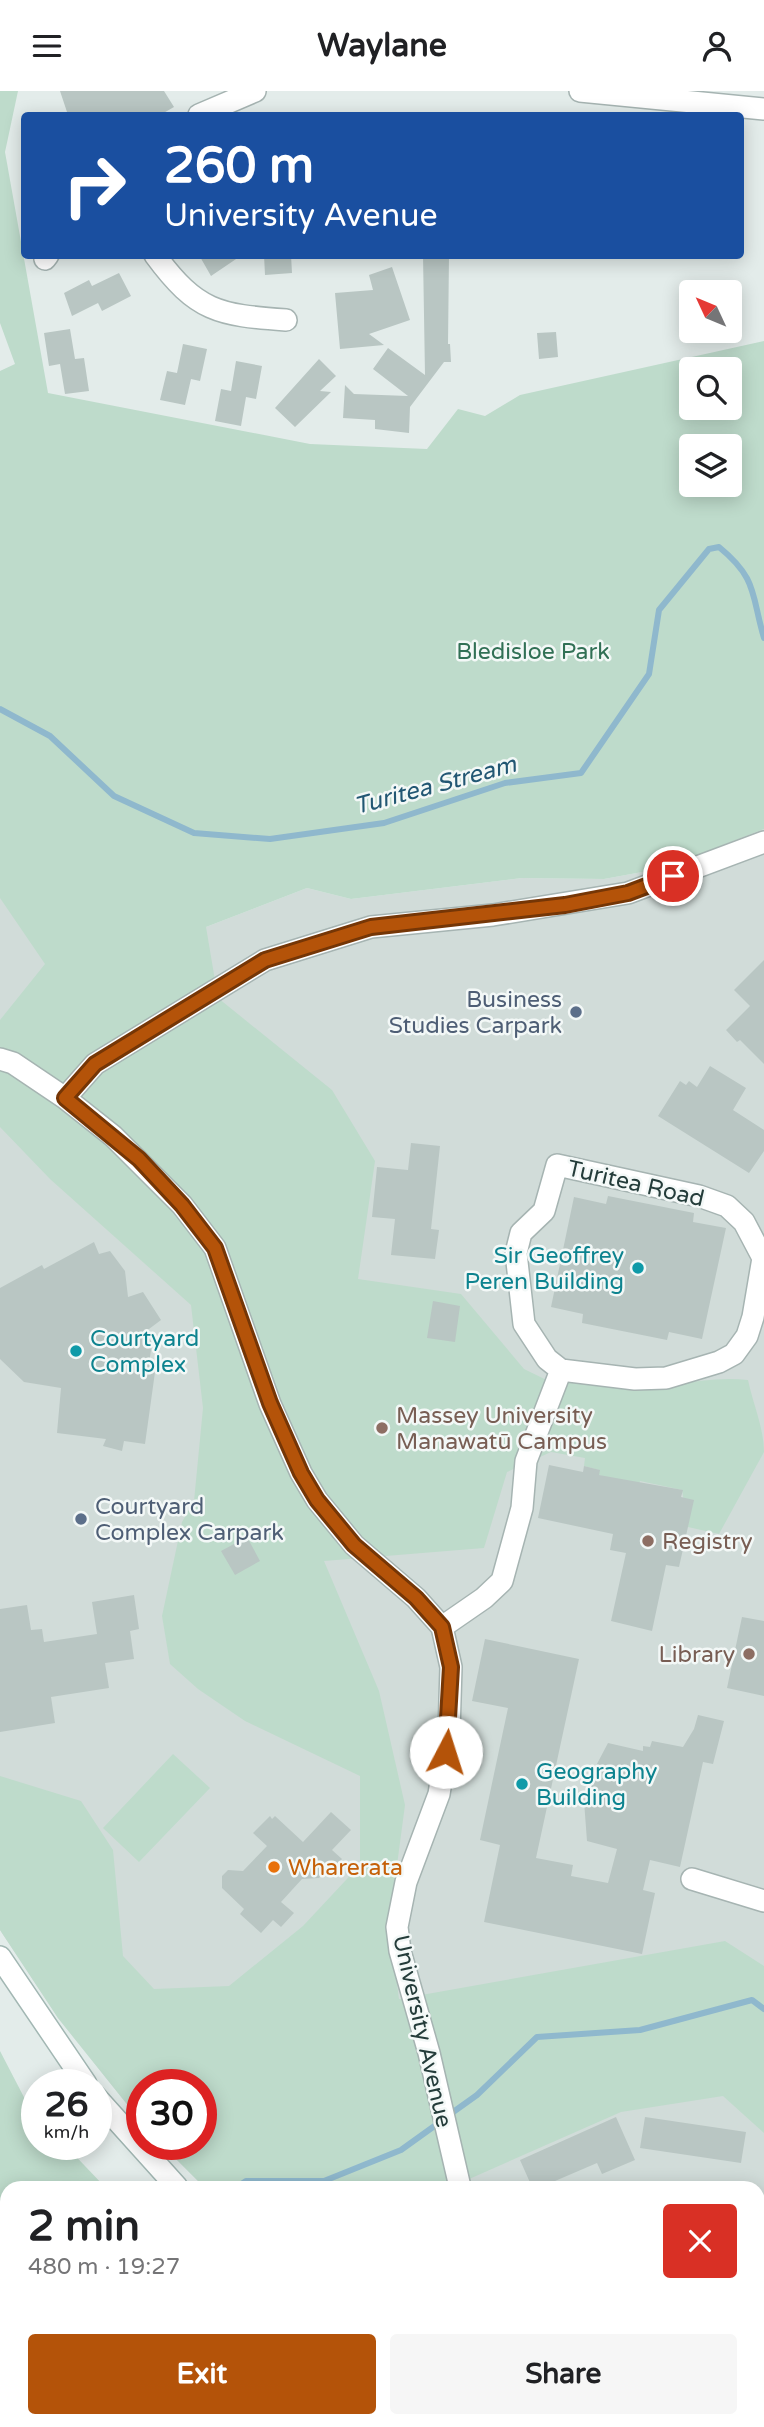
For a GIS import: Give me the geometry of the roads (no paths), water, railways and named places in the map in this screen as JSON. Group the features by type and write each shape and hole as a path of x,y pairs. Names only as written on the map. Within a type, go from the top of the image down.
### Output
{"street":[{"path":"206,112 255,91"},
{"path":"580,91 764,109"},
{"path":"158,259 189,296 211,309 235,316 286,320"},
{"path":"65,1098 95,1064 265,960 371,927 493,915 628,893 764,842"},
{"name":"University Avenue","path":"0,1059 13,1063 65,1098 139,1159 182,1205 215,1248 270,1403 301,1473 317,1500 354,1545 416,1598 442,1627 451,1667 449,1731 439,1794 406,1882 397,1927 400,1951 429,2053 458,2181"},
{"name":"Turitea Road","path":"557,1165 699,1196 727,1206 744,1222 763,1258 761,1298 747,1336 734,1354 719,1362 666,1378 635,1379 561,1370 547,1359 524,1324 516,1253 521,1233 544,1211 557,1165"},
{"path":"442,1627 484,1598 502,1581 522,1508 526,1461 561,1370"},
{"path":"692,1879 764,1901"},
{"path":"0,1957 76,2069"},
{"path":"112,2115 172,2181"}],"waterway":[{"name":"Turitea Stream","path":"0,709 50,736 114,796 194,833 270,839 384,823 505,783 581,773 649,674 659,610 709,549 719,547 732,558 747,578 764,638"},
{"path":"449,2115 477,2095 537,2037 640,2030 752,2000 764,2009"},
{"path":"324,2181 401,2150 440,2122"},
{"path":"246,2181 324,2181"}],"place":[{"name":"Business Studies Carpark","path":"576,1012"},
{"name":"Sir Geoffrey Peren Building","path":"638,1268"},
{"name":"Courtyard Complex","path":"76,1351"},
{"name":"Massey University Manawatū Campus","path":"382,1428"},
{"name":"Courtyard Complex Carpark","path":"81,1519"},
{"name":"Registry","path":"648,1541"},
{"name":"Library","path":"749,1654"},
{"name":"Geography Building","path":"522,1784"},
{"name":"Wharerata","path":"274,1867"}],"park label":[{"name":"Bledisloe Park","path":"533,651"}]}
